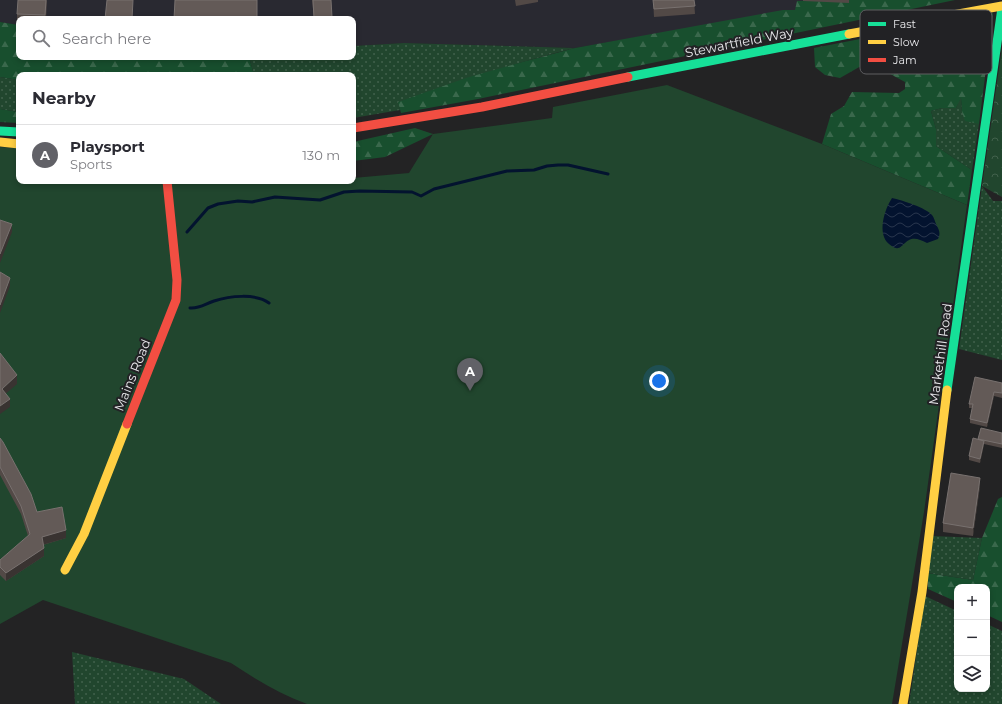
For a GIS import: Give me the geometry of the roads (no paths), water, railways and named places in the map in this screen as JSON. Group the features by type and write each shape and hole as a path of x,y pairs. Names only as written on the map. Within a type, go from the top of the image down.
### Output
{"street":[{"name":"Stewartfield Way","path":"978,10 1002,7"},
{"name":"Markethill Road","path":"903,704 922,592 939,450 1002,7"},
{"name":"Stewartfield Way","path":"374,134 435,120 482,107 860,31"},
{"name":"Stewartfield Way","path":"356,127 441,112 482,107"},
{"path":"0,131 16,132"},
{"path":"0,142 16,144"},
{"name":"Mains Road","path":"65,570 84,534 176,300 178,280 167,184"}],"water":[{"path":"892,198 907,202 929,212 934,218 939,232 938,239 927,243 917,239 911,239 897,248 889,244 885,240 883,234 883,222 886,209"}],"waterway":[{"path":"187,232 208,208 218,204 238,201 252,202 275,197 320,200 344,192 360,191 412,192 421,196 434,189 507,171 534,170 547,166 558,165 568,165 608,174"},
{"path":"190,308 196,308 220,299 242,296 257,298 269,303"}],"place":[{"name":"Playsport","path":"470,391"}]}
